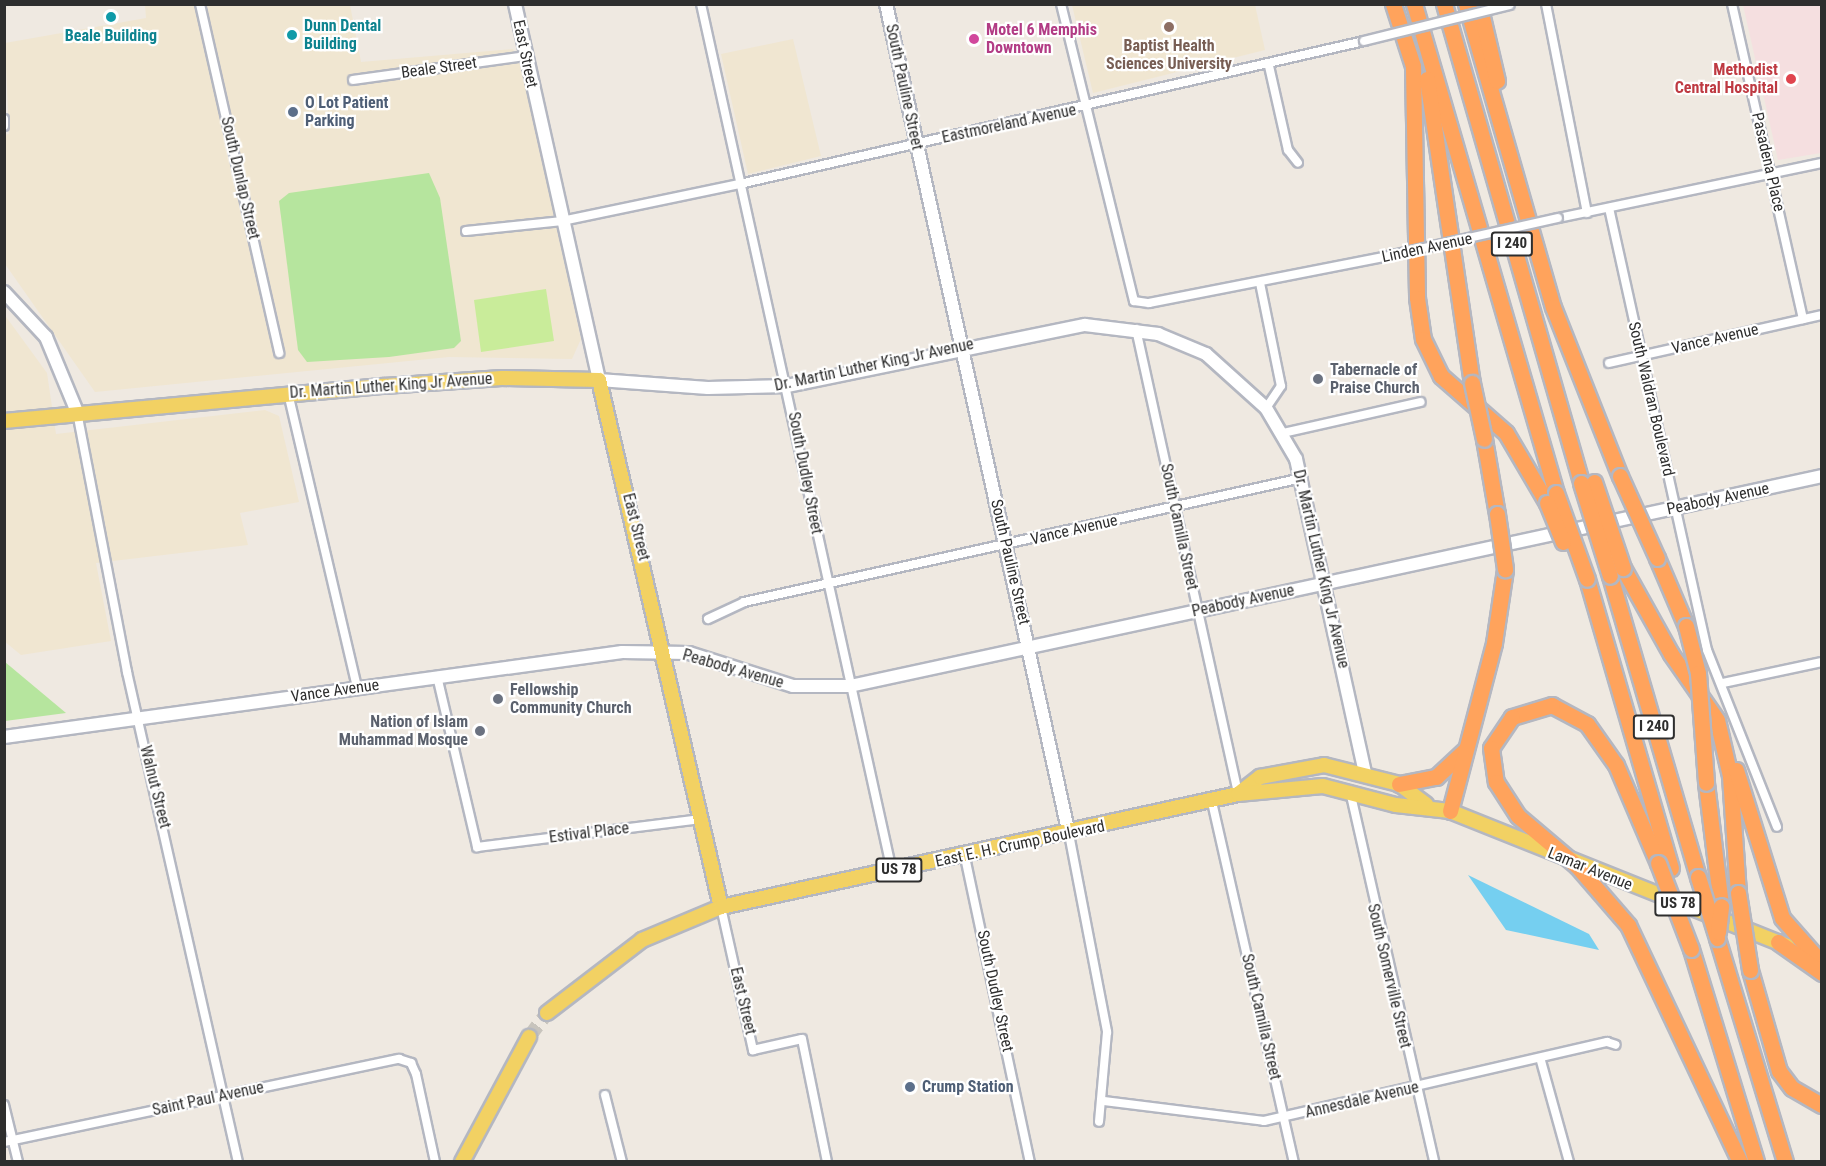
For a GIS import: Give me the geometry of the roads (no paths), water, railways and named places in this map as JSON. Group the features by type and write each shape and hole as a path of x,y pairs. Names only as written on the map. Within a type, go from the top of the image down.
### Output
{"highway":[{"name":"I 240","path":"1414,4 1551,498 1583,581 1613,673 1664,865 1756,1161"},
{"name":"I 240","path":"1444,4 1552,380 1617,572 1698,877 1785,1161"},
{"path":"1466,4 1552,307 1620,476 1686,626 1698,673 1706,783 1718,880 1717,938"},
{"path":"1479,4 1512,163"},
{"path":"1394,6 1413,66 1417,298 1424,339 1441,376 1506,433 1551,498"},
{"path":"1426,52 1429,109 1472,383 1484,439 1505,569 1494,643 1450,811"},
{"path":"1617,572 1718,720 1782,918 1820,964"},
{"path":"1664,865 1616,765 1587,724 1552,705 1512,717 1491,748 1496,782 1518,816 1577,866 1628,925 1740,1161"},
{"path":"1718,720 1730,776 1738,893 1750,970 1779,1071 1792,1088 1821,1105"},
{"path":"1400,784 1436,777 1468,746"},
{"path":"1778,942 1820,964"}],"main road":[{"name":"East Street","path":"515,4 562,220 665,652 722,907"},
{"name":"South Pauline Street","path":"886,4 1069,834"},
{"path":"4,292 46,337 77,412"},
{"name":"Dr. Martin Luther King Jr Avenue","path":"4,421 288,393 502,378 787,386 1075,326 1136,329 1206,354 1266,408 1283,433 1302,478 1365,772"},
{"name":"Peabody Avenue","path":"665,652 690,653 793,686 850,686 1821,476"},
{"name":"Vance Avenue","path":"4,737 622,652 665,652"},
{"name":"East E. H. Crump Boulevard","path":"1238,794 1260,777 1302,767 1324,765 1365,772 1400,784 1426,804"},
{"name":"East E. H. Crump Boulevard","path":"547,1013 642,940 722,907 965,857 1212,802 1238,794 1323,786 1350,790 1396,805 1426,804"},
{"name":"Lamar Avenue","path":"1426,804 1450,811 1577,866 1778,942"},
{"path":"462,1161 529,1037"}],"street":[{"name":"South Dunlap Street","path":"200,4 279,353"},
{"name":"South Dudley Street","path":"701,4 744,183 827,584 892,871"},
{"path":"1061,4 1084,108"},
{"path":"1546,4 1587,213"},
{"name":"Pasadena Place","path":"1732,4 1803,319"},
{"name":"Eastmoreland Avenue","path":"466,231 562,220 744,183 1269,66 1512,5"},
{"name":"Beale Street","path":"353,80 526,56"},
{"path":"1269,66 1288,150 1298,163"},
{"name":"Linden Avenue","path":"1084,108 1131,297 1138,302 1260,282 1388,256 1821,163"},
{"name":"South Waldran Boulevard","path":"1610,208 1707,650 1723,683 1777,827"},
{"path":"1260,282 1281,386 1266,408"},
{"name":"Vance Avenue","path":"1609,363 1821,315"},
{"name":"South Camilla Street","path":"1136,329 1238,794"},
{"path":"288,393 357,688"},
{"path":"1283,433 1421,402"},
{"name":"Walnut Street","path":"77,412 138,717 238,1161"},
{"name":"Vance Avenue","path":"708,619 732,605 1006,546 1302,478"},
{"path":"1723,683 1821,663"},
{"name":"Estival Place","path":"437,676 477,847 701,819"},
{"name":"South Somerville Street","path":"1350,790 1434,1161"},
{"name":"South Camilla Street","path":"1212,802 1294,1161"},
{"name":"South Pauline Street","path":"1069,834 1107,1032 1104,1101 1099,1122"},
{"name":"South Dudley Street","path":"965,857 1030,1161"},
{"name":"East Street","path":"722,907 753,1050 802,1040 827,1161"},
{"name":"Annesdale Avenue","path":"1104,1101 1232,1120 1284,1118 1541,1061 1607,1042 1616,1046"},
{"name":"Saint Paul Avenue","path":"9,1141 399,1059 411,1063 435,1161"},
{"path":"1541,1061 1569,1161"},
{"path":"605,1095 622,1161"},
{"path":"4,1105 9,1141 18,1161"}],"water":[{"path":"1468,875 1589,934 1599,950 1506,930"}],"tunnel":[{"path":"529,1037 547,1013"}],"place":[{"name":"Beale Building","path":"111,17"},
{"name":"Baptist Health Sciences University","path":"1169,27"},
{"name":"Dunn Dental Building","path":"292,35"},
{"name":"Motel 6 Memphis Downtown","path":"974,39"},
{"name":"Methodist Central Hospital","path":"1791,79"},
{"name":"O Lot Patient Parking","path":"293,112"},
{"name":"Tabernacle of Praise Church","path":"1318,379"},
{"name":"Fellowship Community Church","path":"498,699"},
{"name":"Nation of Islam Muhammad Mosque","path":"480,731"},
{"name":"Crump Station","path":"910,1087"}]}
